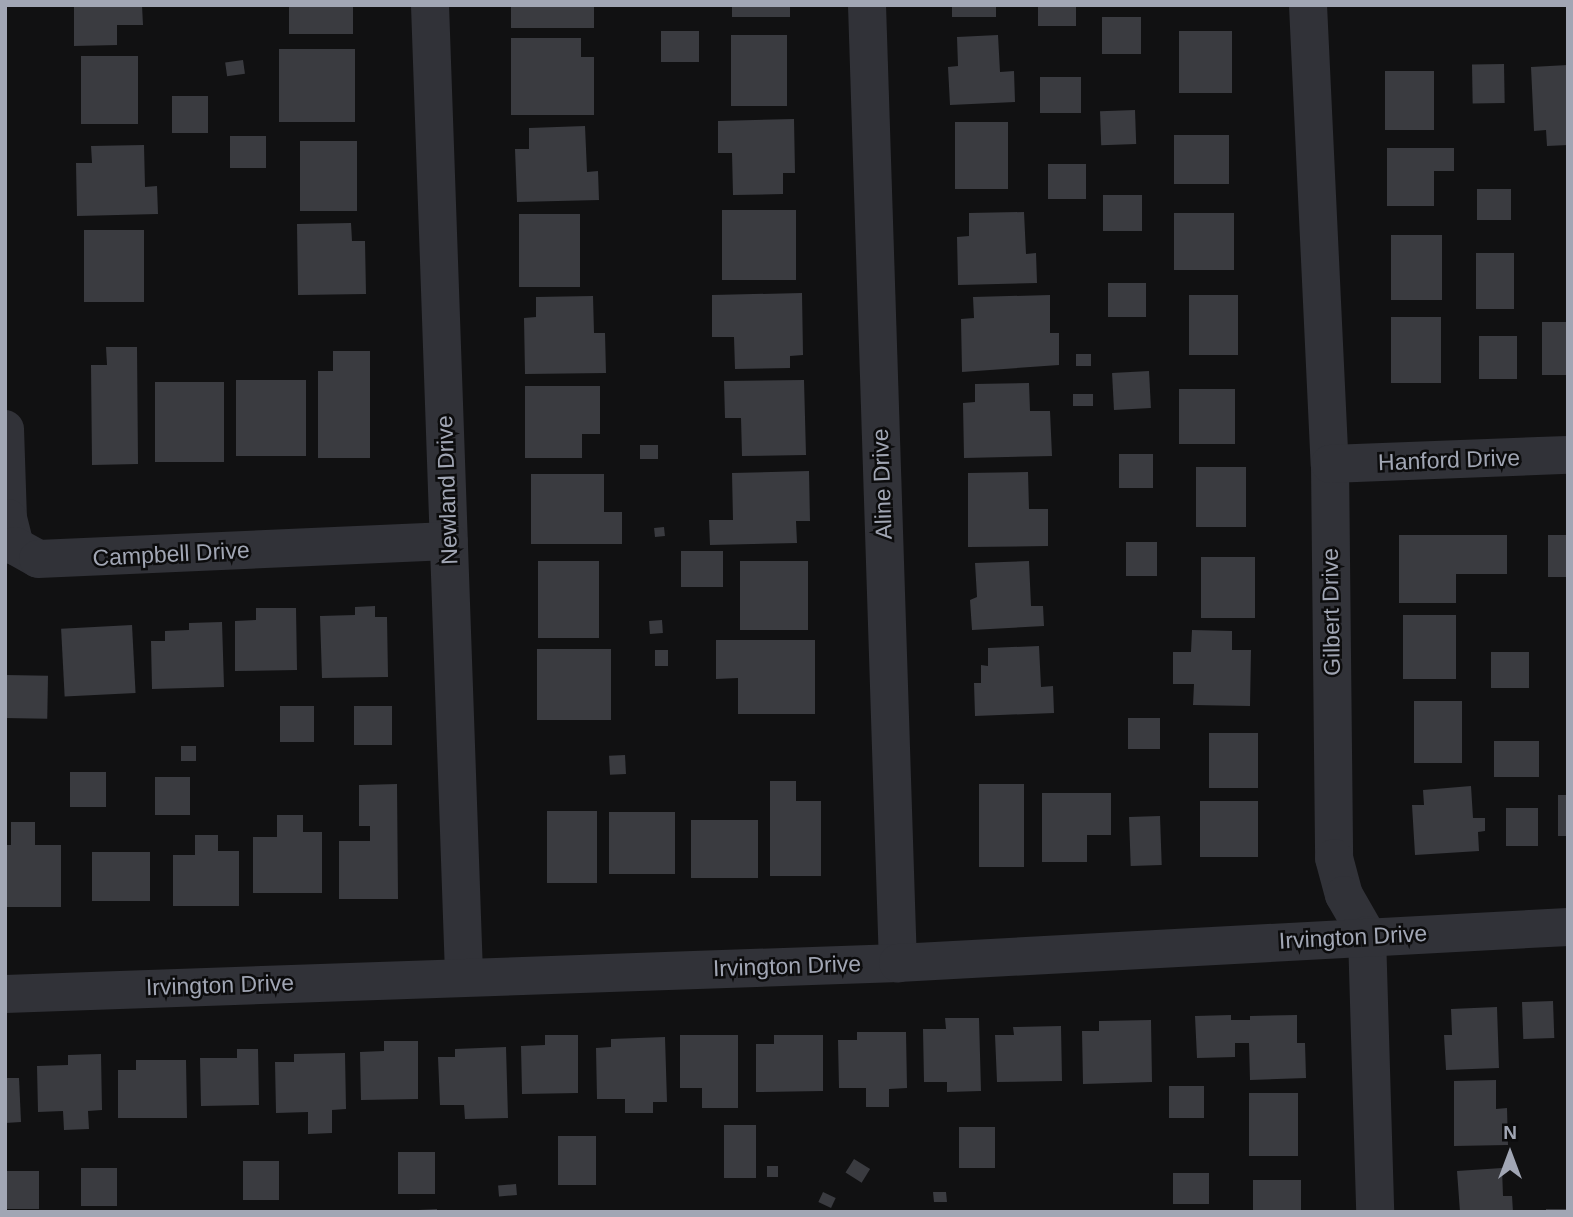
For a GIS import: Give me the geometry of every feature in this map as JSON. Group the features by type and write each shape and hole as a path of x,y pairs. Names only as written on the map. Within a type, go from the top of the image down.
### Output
{"street":[{"name":"Newland Drive","path":"430,5 464,975"},
{"name":"Aline Drive","path":"867,5 898,963"},
{"name":"Gilbert Drive","path":"1308,5 1330,464 1334,858 1344,895 1367,935 1375,1212"},
{"name":"Campbell Drive","path":"5,429 9,518 15,546 38,559 449,541"},
{"name":"Hanford Drive","path":"1330,464 1568,455"},
{"name":"Irvington Drive","path":"5,994 464,975 898,963 1367,935 1568,927"}],"building":[{"path":"74,5 142,5 143,25 117,25 117,45 74,46"},
{"path":"289,5 353,5 353,34 289,34"},
{"path":"511,5 594,5 594,28 511,28"},
{"path":"732,5 790,5 790,17 732,17"},
{"path":"952,5 996,5 996,17 952,17"},
{"path":"1038,5 1076,5 1076,26 1038,26"},
{"path":"1102,17 1141,17 1141,54 1102,54"},
{"path":"661,31 699,31 699,62 661,62"},
{"path":"1179,31 1232,31 1232,93 1179,93"},
{"path":"731,35 787,35 787,106 731,106"},
{"path":"998,35 1000,72 1014,71 1015,102 950,105 948,67 958,66 957,37"},
{"path":"511,38 581,38 581,57 594,57 594,115 511,115"},
{"path":"279,49 355,49 355,122 279,122"},
{"path":"81,56 138,56 138,124 81,124"},
{"path":"243,60 245,74 227,76 225,63"},
{"path":"1504,64 1505,103 1473,104 1472,65"},
{"path":"1568,65 1568,145 1547,146 1546,130 1534,131 1531,67"},
{"path":"1385,71 1434,71 1434,130 1385,130"},
{"path":"1040,77 1081,77 1081,113 1040,113"},
{"path":"172,96 208,96 208,133 172,133"},
{"path":"1135,110 1136,144 1101,145 1100,111"},
{"path":"794,119 795,173 783,173 783,194 733,195 732,153 718,153 718,121"},
{"path":"955,122 1008,122 1008,189 955,189"},
{"path":"585,126 587,172 598,171 599,200 517,202 515,149 529,149 529,128"},
{"path":"1174,135 1229,135 1229,184 1174,184"},
{"path":"230,136 266,136 266,168 230,168"},
{"path":"300,141 357,141 357,211 300,211"},
{"path":"144,145 145,187 157,186 158,214 77,216 76,163 92,163 91,146"},
{"path":"1387,148 1454,148 1454,171 1434,171 1434,206 1387,206"},
{"path":"1048,164 1086,164 1086,199 1048,199"},
{"path":"1477,189 1511,189 1511,220 1477,220"},
{"path":"1103,195 1142,195 1142,231 1103,231"},
{"path":"722,210 796,210 796,280 722,280"},
{"path":"1024,212 1026,254 1036,253 1037,283 958,285 957,237 969,236 969,213"},
{"path":"1174,213 1234,213 1234,270 1174,270"},
{"path":"519,214 580,214 580,287 519,287"},
{"path":"351,223 352,241 365,241 366,294 298,295 297,224"},
{"path":"84,230 144,230 144,302 84,302"},
{"path":"1391,235 1442,235 1442,300 1391,300"},
{"path":"1476,253 1514,253 1514,309 1476,309"},
{"path":"1108,283 1146,283 1146,317 1108,317"},
{"path":"802,293 803,355 790,356 790,368 735,369 734,337 712,337 712,295"},
{"path":"1050,295 1050,333 1059,333 1059,365 962,372 961,319 974,318 973,297"},
{"path":"1189,295 1238,295 1238,355 1189,355"},
{"path":"593,296 594,333 605,333 606,373 525,374 524,318 536,317 536,297"},
{"path":"1391,317 1441,317 1441,383 1391,383"},
{"path":"1542,322 1568,322 1568,375 1542,375"},
{"path":"1479,336 1517,336 1517,379 1479,379"},
{"path":"106,347 137,347 138,464 92,465 91,365 107,365"},
{"path":"333,351 370,351 370,458 318,458 318,371 333,371"},
{"path":"1076,354 1091,354 1091,366 1076,366"},
{"path":"1149,371 1151,408 1114,410 1112,373"},
{"path":"236,380 306,380 306,456 236,456"},
{"path":"804,380 806,455 742,456 741,418 725,418 724,381"},
{"path":"155,382 224,382 224,462 155,462"},
{"path":"1029,383 1030,411 1050,411 1052,456 964,458 963,403 975,402 975,384"},
{"path":"525,386 600,386 600,434 582,434 582,458 525,458"},
{"path":"1179,389 1235,389 1235,444 1179,444"},
{"path":"1073,394 1093,394 1093,406 1073,406"},
{"path":"640,445 658,445 658,459 640,459"},
{"path":"1119,454 1153,454 1153,488 1119,488"},
{"path":"1196,467 1246,467 1246,527 1196,527"},
{"path":"809,471 810,521 796,521 797,543 710,545 709,520 733,520 732,473"},
{"path":"1028,472 1029,509 1048,509 1048,546 968,547 968,473"},
{"path":"531,474 604,474 604,512 622,512 622,544 531,544"},
{"path":"664,527 665,536 655,537 654,528"},
{"path":"1399,535 1507,535 1507,574 1456,574 1456,603 1399,603"},
{"path":"1548,535 1568,535 1568,577 1548,577"},
{"path":"1126,542 1157,542 1157,576 1126,576"},
{"path":"681,551 723,551 723,587 681,587"},
{"path":"1201,557 1255,557 1255,618 1201,618"},
{"path":"538,561 599,561 599,638 538,638"},
{"path":"740,561 808,561 808,630 740,630"},
{"path":"1029,561 1031,606 1043,606 1044,626 972,630 970,600 977,597 975,563"},
{"path":"375,606 375,617 387,617 388,677 322,678 320,616 355,615 355,607"},
{"path":"256,608 296,608 297,670 235,671 235,621 256,620"},
{"path":"1403,615 1456,615 1456,679 1403,679"},
{"path":"662,620 663,633 650,634 649,621"},
{"path":"222,622 224,687 152,689 151,641 165,641 165,631 189,630 189,623"},
{"path":"132,625 136,693 65,697 61,629"},
{"path":"1192,630 1232,631 1232,650 1251,650 1250,706 1193,705 1194,684 1173,684 1173,652 1191,652"},
{"path":"716,640 815,640 815,714 738,714 738,678 716,679"},
{"path":"1039,646 1041,687 1053,686 1054,713 975,716 974,683 981,683 981,665 988,666 988,648"},
{"path":"537,649 611,649 611,720 537,720"},
{"path":"655,650 668,650 668,666 655,666"},
{"path":"1491,652 1529,652 1529,688 1491,688"},
{"path":"5,675 48,676 47,719 5,718"},
{"path":"1414,701 1462,701 1462,763 1414,763"},
{"path":"280,706 314,706 314,742 280,742"},
{"path":"354,706 392,706 392,745 354,745"},
{"path":"1128,718 1160,718 1160,749 1128,749"},
{"path":"1209,733 1258,733 1258,788 1209,788"},
{"path":"1494,741 1539,741 1539,777 1494,777"},
{"path":"181,746 196,746 196,761 181,761"},
{"path":"625,755 626,774 610,775 609,756"},
{"path":"70,772 106,772 106,807 70,807"},
{"path":"155,777 190,777 190,815 155,815"},
{"path":"770,781 796,781 796,801 821,801 821,876 770,876"},
{"path":"397,784 398,899 339,899 339,841 370,841 370,826 359,826 359,785"},
{"path":"979,784 1024,784 1024,867 979,867"},
{"path":"1471,786 1473,818 1485,818 1485,831 1478,832 1479,851 1415,855 1412,805 1424,805 1423,790"},
{"path":"1042,793 1111,793 1111,835 1087,835 1087,862 1042,862"},
{"path":"1558,795 1568,795 1568,836 1558,836"},
{"path":"1200,801 1258,801 1258,857 1200,857"},
{"path":"1506,808 1538,808 1538,846 1506,846"},
{"path":"547,811 597,811 597,883 547,883"},
{"path":"609,812 675,812 675,874 609,874"},
{"path":"277,815 303,815 303,832 322,832 322,893 253,893 253,837 277,837"},
{"path":"1160,816 1162,865 1131,866 1129,817"},
{"path":"691,820 758,820 758,878 691,878"},
{"path":"11,822 35,822 35,845 61,845 61,907 5,907 5,845 11,845"},
{"path":"195,835 218,835 218,851 239,851 239,906 173,906 173,855 195,855"},
{"path":"92,852 150,852 150,901 92,901"},
{"path":"1553,1001 1554,1038 1523,1039 1522,1002"},
{"path":"1497,1007 1499,1068 1446,1070 1444,1035 1452,1035 1451,1009"},
{"path":"1231,1015 1231,1020 1250,1020 1250,1016 1297,1015 1297,1043 1305,1043 1306,1078 1250,1080 1249,1043 1235,1043 1235,1057 1197,1058 1195,1016"},
{"path":"945,1018 979,1018 981,1091 947,1092 947,1082 924,1082 923,1029 946,1029"},
{"path":"1151,1020 1152,1082 1083,1084 1082,1031 1099,1031 1099,1021"},
{"path":"1061,1026 1062,1081 997,1082 995,1035 1014,1035 1013,1027"},
{"path":"857,1032 906,1032 907,1088 889,1089 889,1107 866,1107 866,1088 839,1088 838,1040 857,1040"},
{"path":"545,1035 578,1035 578,1093 522,1094 521,1046 545,1045"},
{"path":"680,1035 738,1035 738,1108 702,1108 702,1088 680,1088"},
{"path":"774,1035 823,1035 823,1091 756,1092 756,1044 774,1044"},
{"path":"665,1037 667,1102 653,1102 653,1113 625,1113 625,1099 597,1099 596,1048 611,1047 611,1039"},
{"path":"384,1041 418,1041 418,1099 361,1100 360,1052 384,1051"},
{"path":"506,1047 508,1118 465,1119 464,1105 440,1105 438,1057 455,1057 455,1049"},
{"path":"237,1049 258,1049 259,1105 201,1106 200,1058 237,1058"},
{"path":"345,1053 346,1109 332,1110 332,1133 308,1134 308,1112 276,1113 275,1062 294,1062 294,1054"},
{"path":"101,1054 102,1110 88,1111 89,1129 64,1130 63,1111 38,1112 37,1066 68,1065 68,1055"},
{"path":"136,1060 186,1060 187,1118 118,1118 118,1070 136,1070"},
{"path":"5,1078 19,1078 21,1122 5,1123"},
{"path":"1496,1080 1496,1109 1507,1108 1508,1145 1454,1146 1454,1081"},
{"path":"1169,1086 1204,1086 1204,1118 1169,1118"},
{"path":"1249,1093 1298,1093 1298,1156 1249,1156"},
{"path":"724,1125 756,1125 756,1178 724,1178"},
{"path":"959,1127 995,1127 995,1168 959,1168"},
{"path":"558,1136 596,1136 596,1185 558,1185"},
{"path":"398,1152 435,1152 435,1194 398,1194"},
{"path":"854,1159 870,1169 862,1183 846,1173"},
{"path":"243,1161 279,1161 279,1200 243,1200"},
{"path":"767,1166 778,1166 778,1177 767,1177"},
{"path":"81,1168 117,1168 117,1206 81,1206"},
{"path":"1502,1168 1503,1196 1512,1196 1513,1212 1460,1212 1457,1171"},
{"path":"5,1171 39,1171 39,1209 5,1209"},
{"path":"1173,1173 1209,1173 1209,1204 1173,1204"},
{"path":"1253,1180 1301,1180 1301,1212 1253,1212"},
{"path":"516,1184 517,1195 499,1197 498,1186"},
{"path":"823,1192 836,1198 831,1208 818,1202"},
{"path":"933,1192 946,1192 947,1202 934,1202"},
{"path":"437,1209 437,1212 418,1212 418,1210"},
{"path":"1546,1209 1568,1209 1568,1212 1546,1212"}]}
